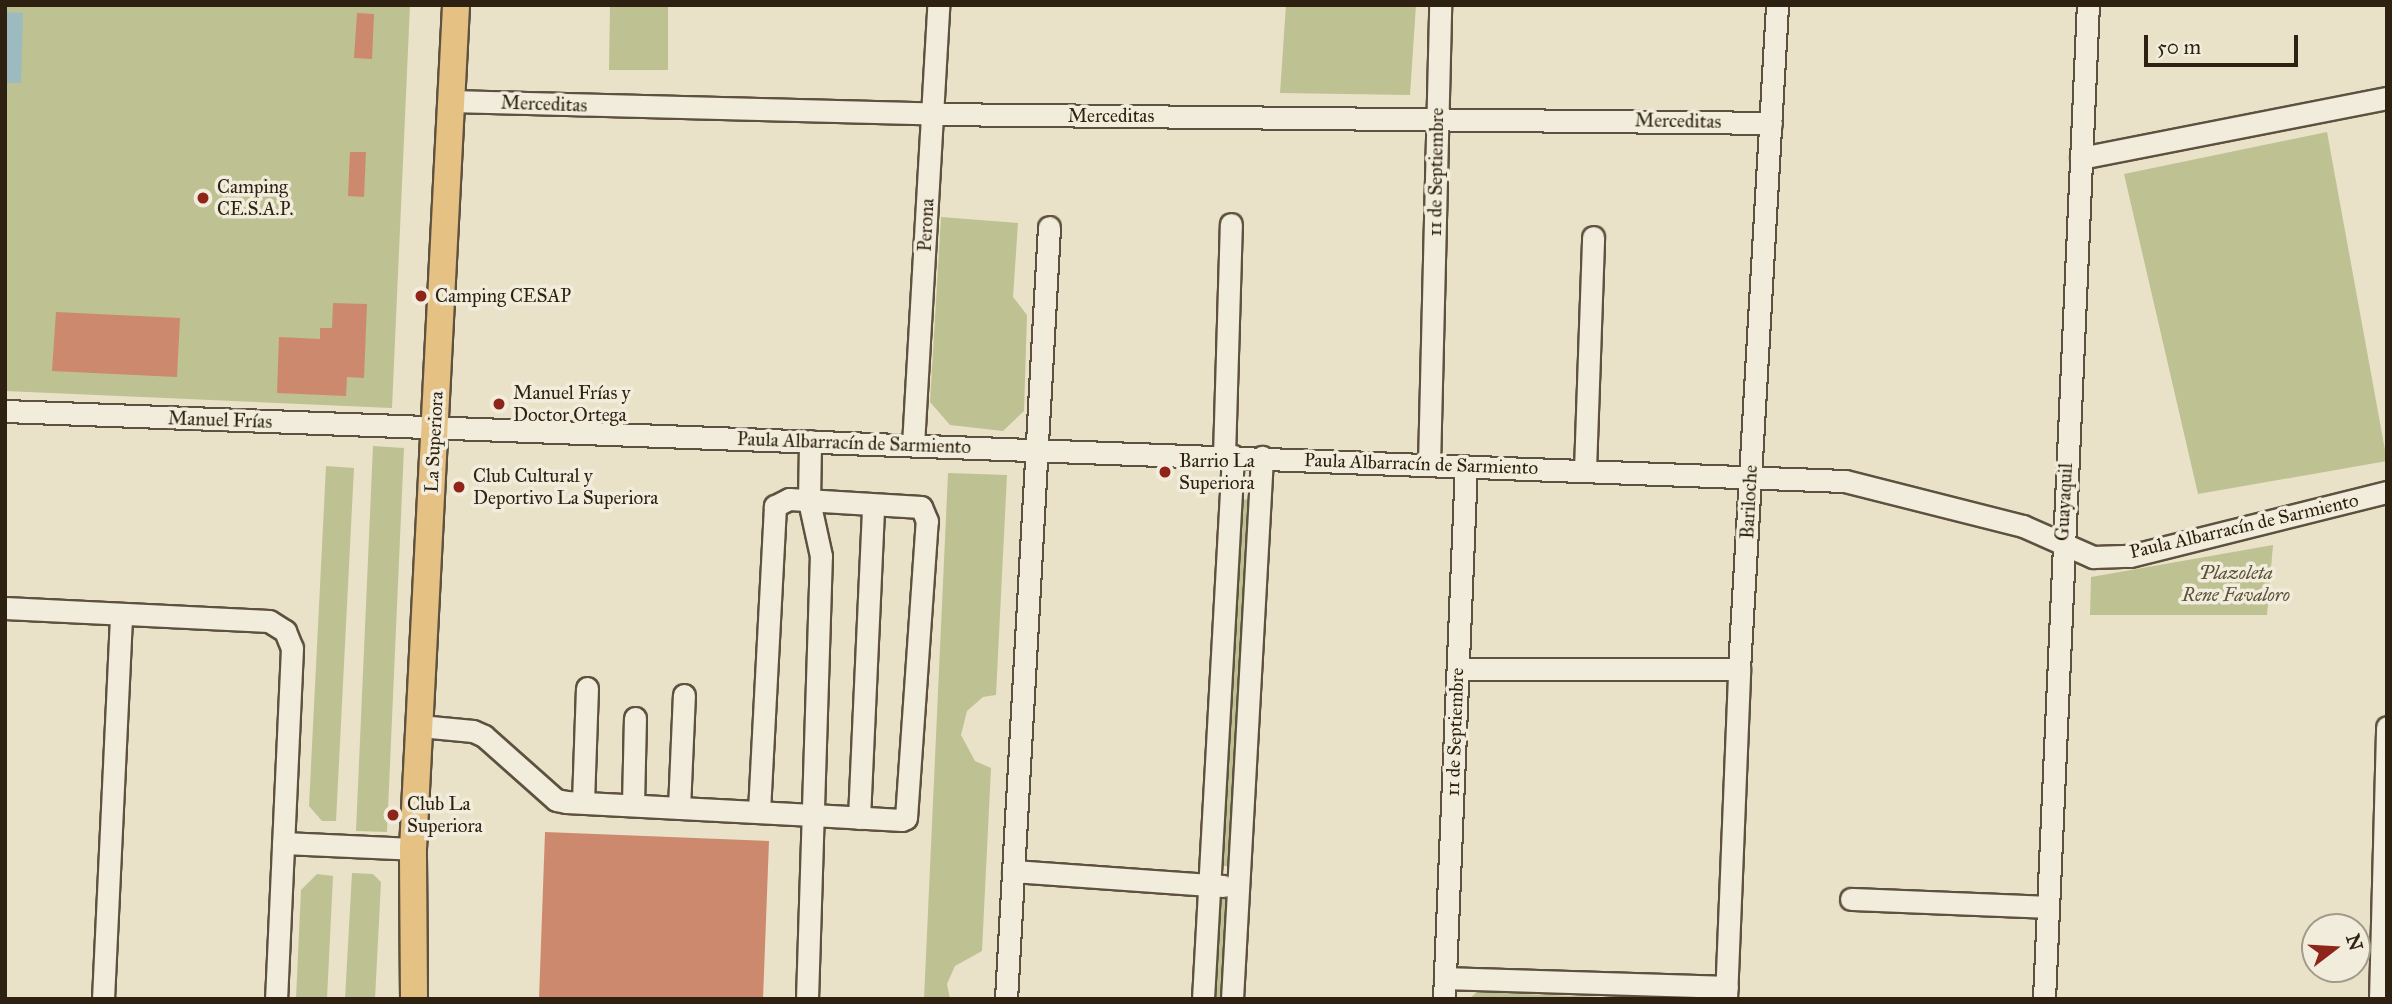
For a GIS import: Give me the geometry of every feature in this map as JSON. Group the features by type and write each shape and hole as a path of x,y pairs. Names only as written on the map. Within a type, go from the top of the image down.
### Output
{"main road":[{"name":"La Superiora","path":"414,999 413,849 456,5"},
{"name":"La Superiora","path":"403,999 413,879"}],"street":[{"name":"Perona","path":"913,445 938,5"},
{"name":"11 de Septiembre","path":"1429,465 1440,5"},
{"name":"Bariloche","path":"1727,993 1739,669 1777,5"},
{"name":"Guayaquil","path":"2044,999 2062,544 2088,5"},
{"path":"2081,158 2387,98"},
{"name":"Merceditas","path":"451,101 932,114 1771,123"},
{"path":"1203,999 1228,456 1230,224"},
{"path":"1006,999 1049,227"},
{"path":"1585,470 1593,237"},
{"name":"Manuel Frías","path":"5,411 435,428"},
{"name":"Paula Albarracín de Sarmiento","path":"435,428 1751,476 1885,488 2023,526 2093,556 2130,556 2387,492"},
{"path":"807,999 821,556 809,500 810,441"},
{"path":"1232,999 1262,457"},
{"name":"11 de Septiembre","path":"1445,988 1466,466"},
{"path":"420,726 473,730 556,800 583,803 902,820 909,814 927,521 921,508 809,500 780,500 775,506 759,812"},
{"path":"859,818 873,505"},
{"path":"5,608 269,621 285,631 292,648 276,999"},
{"path":"103,999 121,614"},
{"path":"1458,669 1739,669"},
{"path":"583,803 587,688"},
{"path":"679,808 684,695"},
{"path":"633,805 635,718"},
{"path":"2380,999 2387,727"},
{"path":"283,843 413,849"},
{"path":"1013,871 1238,887"},
{"path":"1851,899 2046,907"},
{"path":"1445,988 1727,993"}],"green space":[{"name":"Camping CE.S.A.P.","path":"5,5 410,5 392,408 5,391"},
{"path":"610,5 668,5 668,70 609,70"},
{"path":"1286,5 1416,5 1410,95 1280,93"},
{"path":"2327,132 2387,461 2198,494 2124,174"},
{"path":"941,217 1018,223 1013,297 1027,315 1024,411 1003,431 950,425 930,402"},
{"path":"373,446 404,448 387,832 356,831"},
{"path":"326,466 354,468 336,821 322,821 309,806"},
{"path":"948,473 1007,475 996,695 983,697 967,711 961,735 975,761 991,768 982,951 955,966 947,984 950,999 924,999"},
{"path":"1239,499 1252,500 1230,866 1220,866"},
{"name":"Plazoleta Rene Favaloro","path":"2273,545 2267,615 2090,615 2091,577"},
{"path":"352,873 373,874 381,882 375,999 345,999"},
{"path":"317,874 333,876 327,999 296,999 301,890"},
{"path":"1217,894 1231,895 1225,999 1212,999"},
{"path":"1477,992 1652,999 1469,999"}],"water":[{"path":"5,12 23,13 21,83 5,83"}],"building":[{"path":"357,13 374,14 372,59 354,58"},
{"path":"350,152 366,152 364,197 348,196"},
{"path":"333,303 367,304 364,378 347,377 346,396 277,393 279,337 320,339 320,328 332,328"},
{"path":"56,312 180,318 177,377 52,371"},
{"path":"545,832 769,841 763,999 539,999"}],"place":[{"name":"Camping CE.S.A.P.","path":"203,198"},
{"name":"Camping CESAP","path":"421,296"},
{"name":"Manuel Frías y Doctor Ortega","path":"499,404"},
{"name":"Barrio La Superiora","path":"1165,472"},
{"name":"Club Cultural y Deportivo La Superiora","path":"459,487"},
{"name":"Club La Superiora","path":"393,815"}]}
